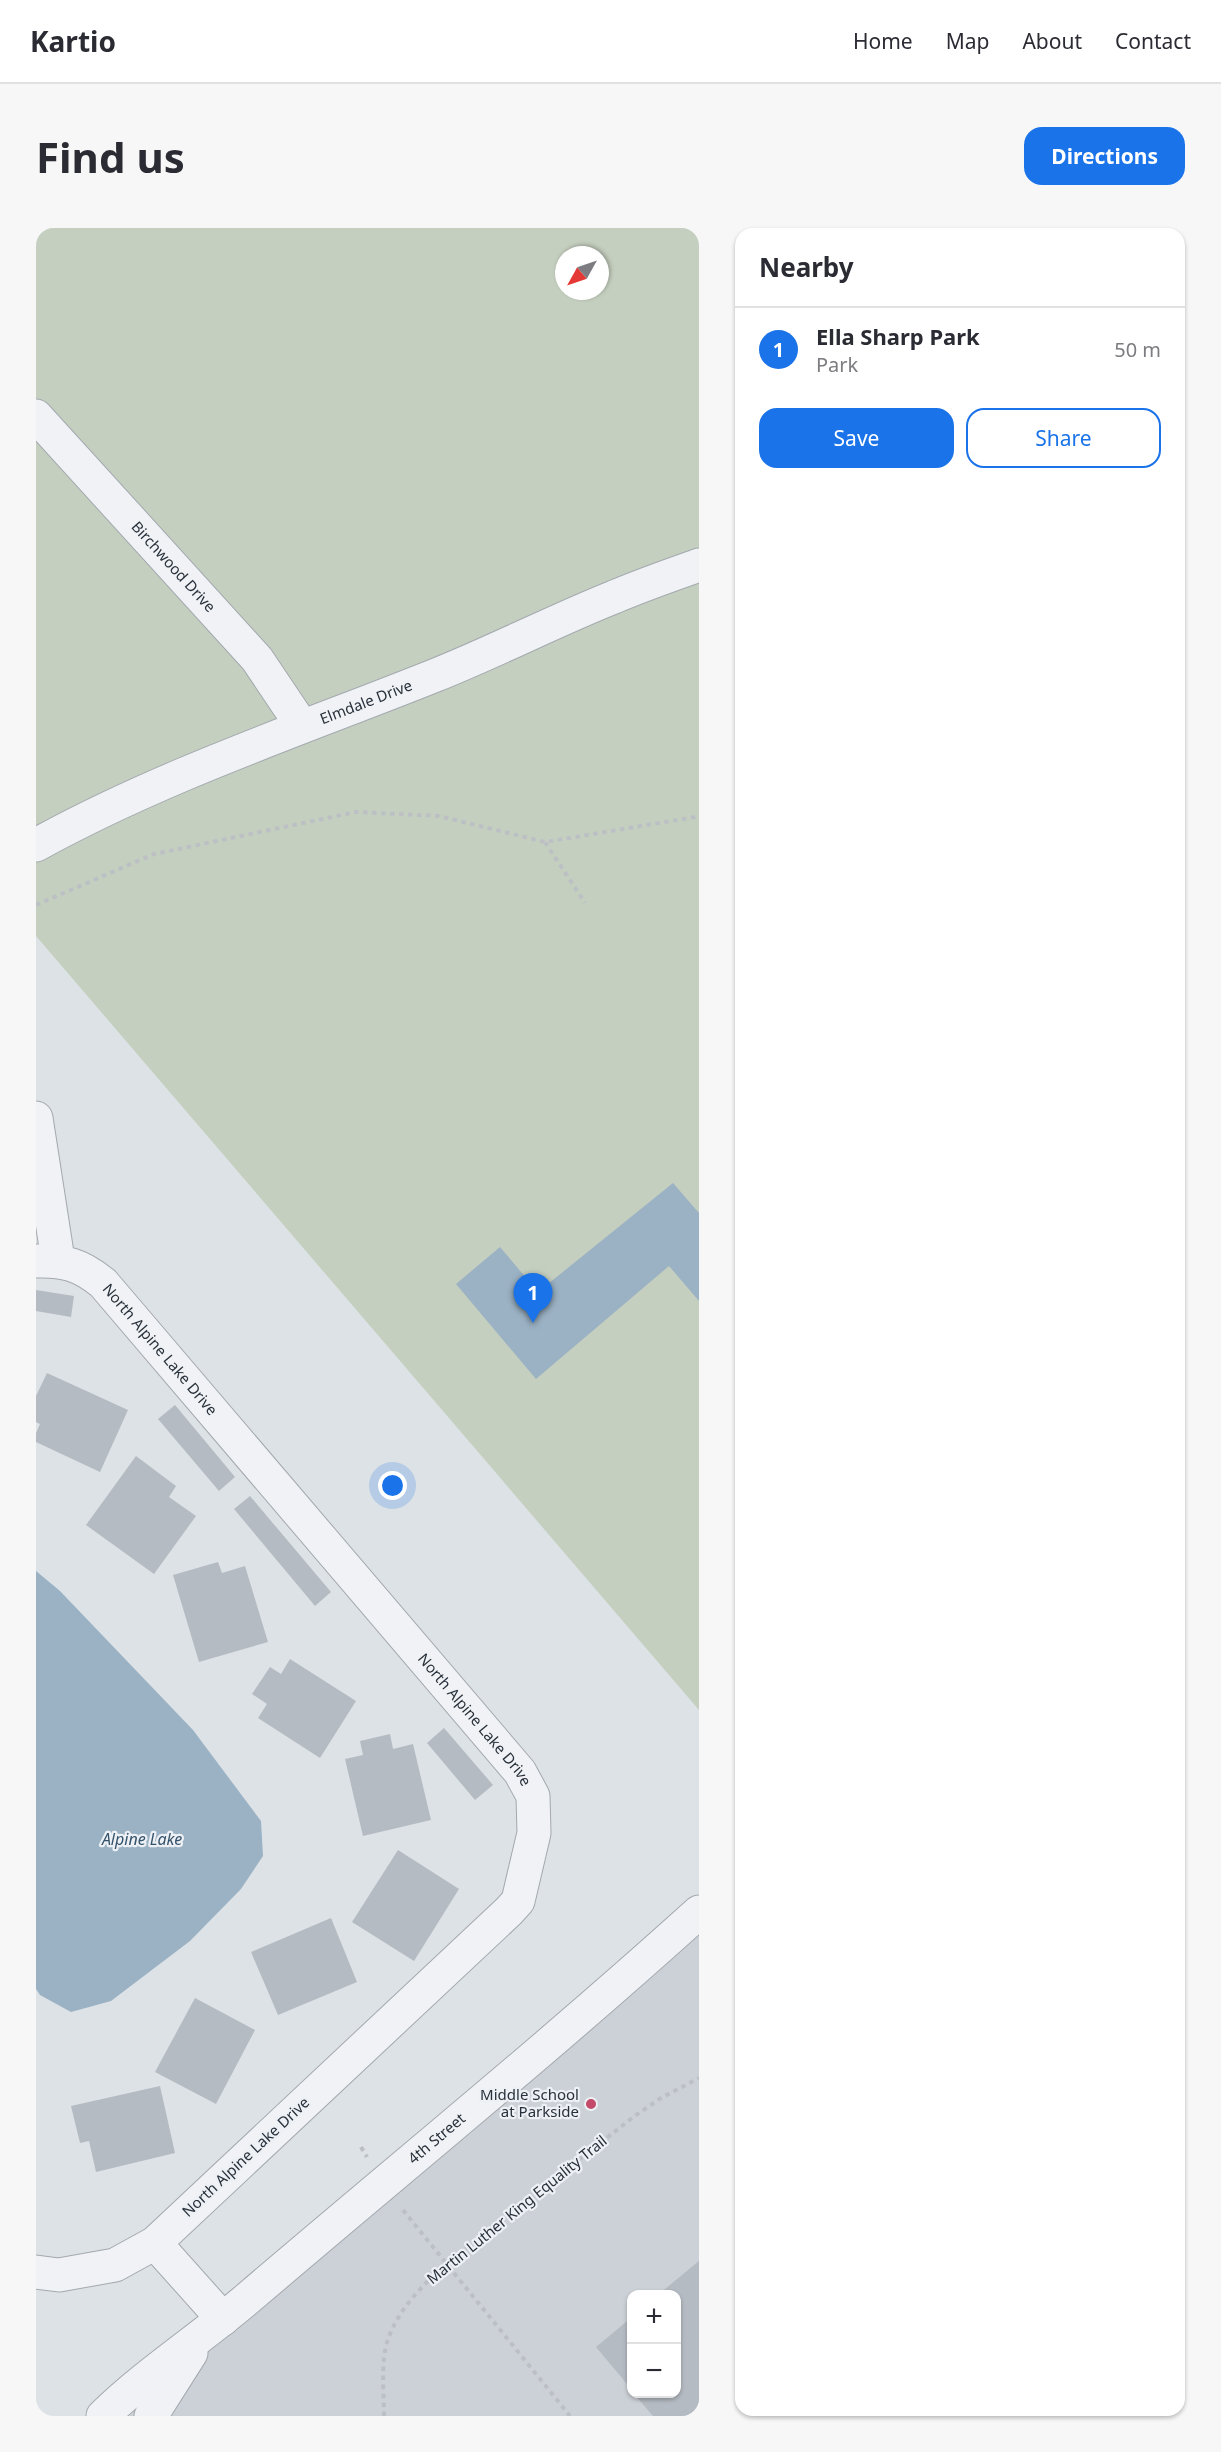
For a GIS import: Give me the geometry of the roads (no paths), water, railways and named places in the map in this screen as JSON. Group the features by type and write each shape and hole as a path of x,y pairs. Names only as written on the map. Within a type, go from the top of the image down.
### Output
{"street":[{"name":"Birchwood Drive","path":"36,416 257,659 302,726"},
{"name":"Elmdale Drive","path":"36,845 89,816 302,726 438,675 615,596 699,564"},
{"path":"36,1118 47,1261"},
{"name":"North Alpine Lake Drive","path":"36,2272 59,2275 115,2265 155,2243 518,1901 534,1833 533,1796 520,1772 103,1283 88,1271 47,1261"},
{"name":"4th Street","path":"103,2416 130,2390 211,2329 600,2001 699,1912"},
{"path":"155,2243 211,2329"},
{"name":"4th Street","path":"151,2416 211,2329"}],"water":[{"path":"673,1183 699,1213 699,1301 669,1266 536,1379 456,1284 500,1247 538,1292"},
{"name":"Alpine Lake","path":"36,1571 60,1591 193,1730 261,1821 263,1856 241,1889 190,1941 111,2001 71,2012 40,1995 36,1989"}],"place":[{"name":"Ella Sharp Park","path":"533,1323"},
{"name":"Middle School at Parkside","path":"591,2104"}]}
